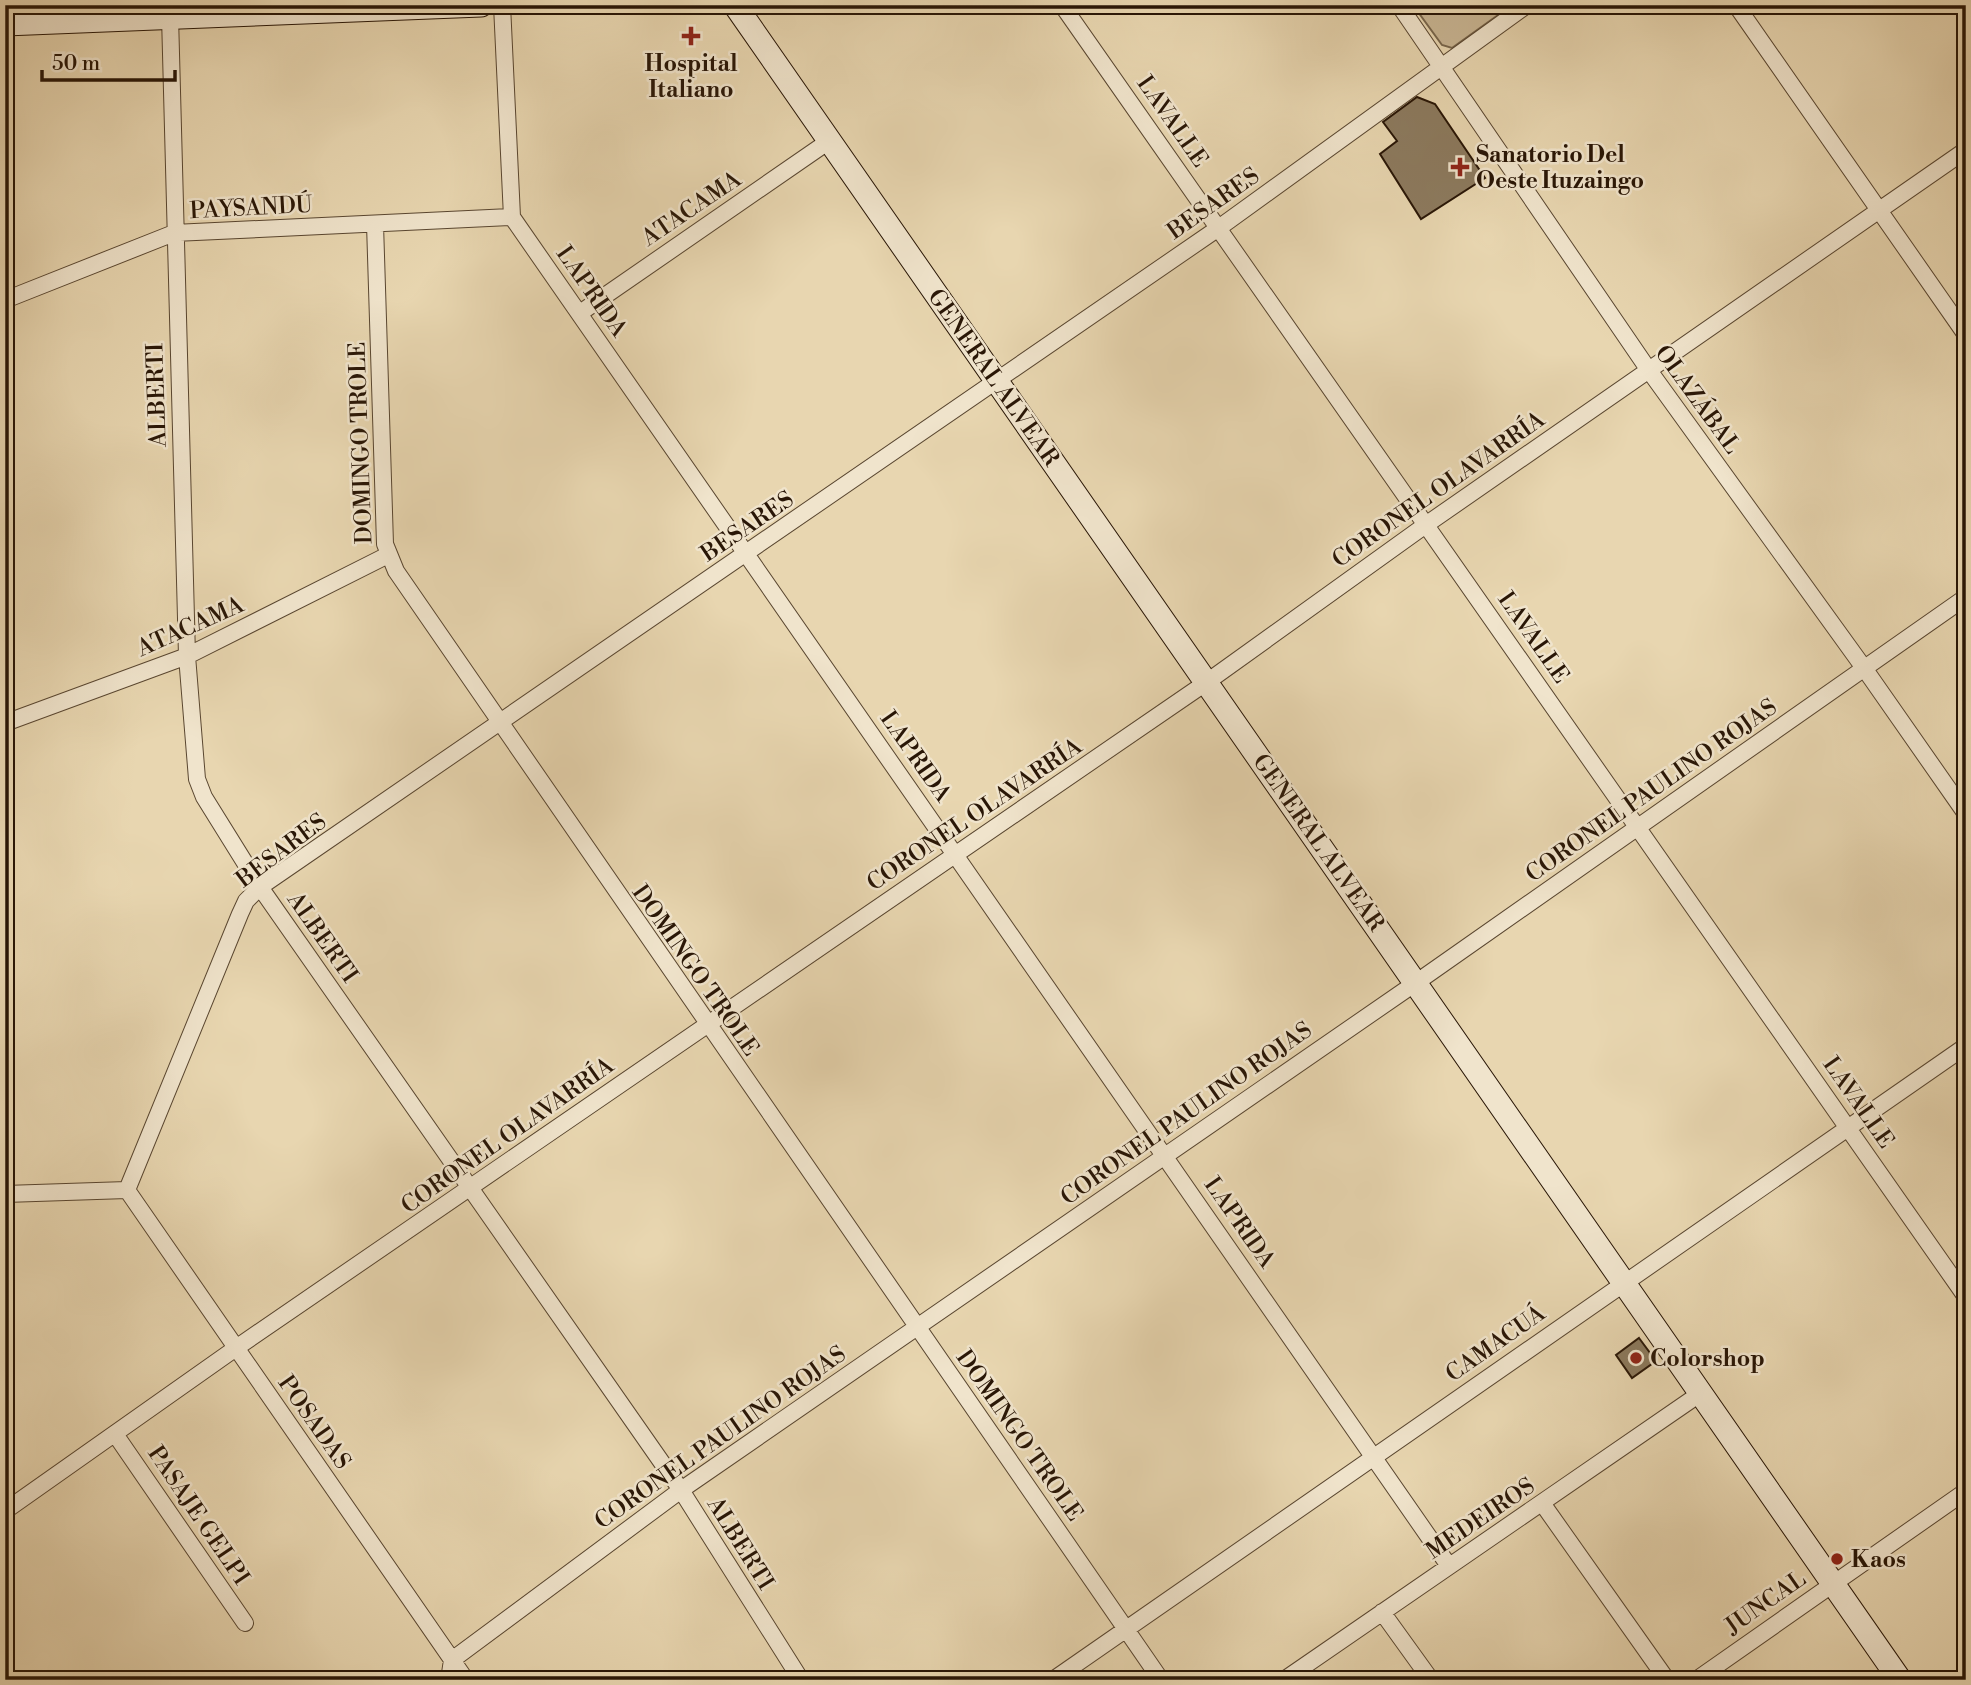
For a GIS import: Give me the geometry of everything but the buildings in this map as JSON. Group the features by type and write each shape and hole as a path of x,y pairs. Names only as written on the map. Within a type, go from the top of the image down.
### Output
{"street":[{"path":"5,24 270,9 481,5"},
{"path":"502,5 512,216"},
{"name":"GENERAL ALVEAR","path":"735,5 1900,1680"},
{"name":"LAVALLE","path":"1062,5 1220,227 1966,1297"},
{"name":"OLAZÁBAL","path":"1399,5 1443,65 1648,369 1966,814"},
{"name":"BESARES","path":"127,1190 240,914 246,901 260,887 1220,227 1527,5"},
{"path":"1736,5 1966,335"},
{"name":"ALBERTI","path":"170,16 187,656 197,779 204,797 260,887 681,1490 801,1680"},
{"name":"ATACAMA","path":"580,313 829,141"},
{"name":"CORONEL OLAVARRÍA","path":"5,1511 236,1348 1207,682 1648,369 1966,150"},
{"name":"PAYSANDÚ","path":"5,300 174,233 512,216"},
{"name":"LAPRIDA","path":"512,216 1374,1454 1449,1566"},
{"name":"DOMINGO TROLE","path":"375,224 385,544 388,555 498,724 1161,1680"},
{"name":"ATACAMA","path":"5,723 187,656 388,555"},
{"name":"CORONEL PAULINO ROJAS","path":"452,1660 681,1490 1417,982 1966,597"},
{"name":"CAMACUÁ","path":"1053,1680 1374,1454 1966,1046"},
{"path":"5,1194 127,1190"},
{"name":"POSADAS","path":"127,1190 466,1680"},
{"name":"MEDEIROS","path":"1284,1680 1701,1393"},
{"name":"PASAJE GELPI","path":"115,1434 245,1623"},
{"name":"JUNCAL","path":"1696,1680 1966,1491"},
{"path":"1542,1503 1667,1680"},
{"path":"1382,1612 1431,1680"},
{"path":"449,1680 452,1660"}],"shaded area":[{"path":"1413,5 1512,5 1452,48 1442,45"}],"place":[{"name":"Hospital Italiano","path":"691,36"},
{"name":"Sanatorio Del Oeste Ituzaingo","path":"1460,167"},
{"name":"Colorshop","path":"1636,1358"},
{"name":"Kaos","path":"1837,1559"}]}
